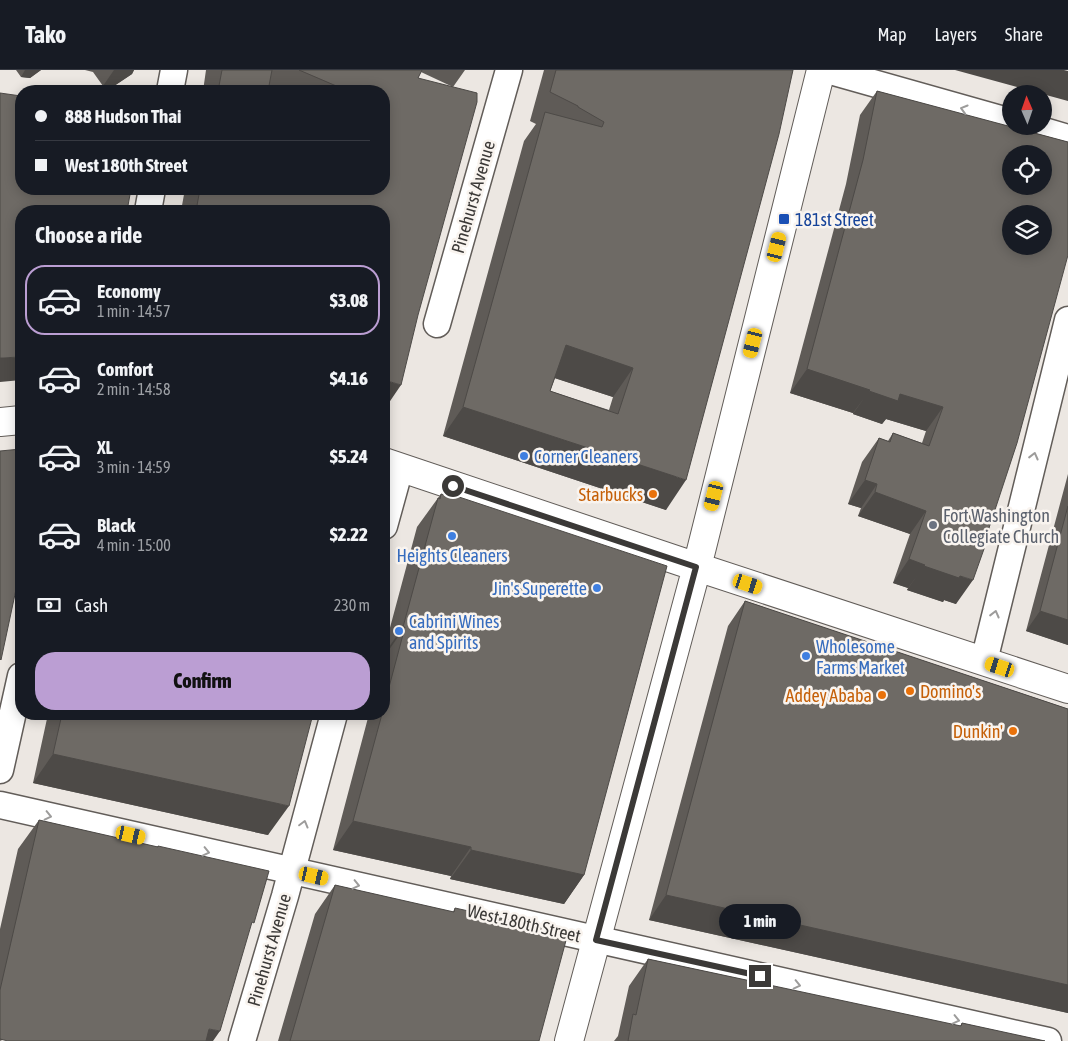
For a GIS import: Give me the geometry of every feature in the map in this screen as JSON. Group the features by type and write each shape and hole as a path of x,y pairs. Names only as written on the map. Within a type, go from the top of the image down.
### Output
{"main road":[{"path":"569,1041 696,567 821,70"},
{"path":"0,422 15,421"},
{"path":"392,465 1068,689"}],"street":[{"path":"171,85 174,70"},
{"name":"Pinehurst Avenue","path":"437,324 508,70"},
{"path":"828,70 1002,119"},
{"path":"1052,133 1068,138"},
{"path":"984,661 1068,320"},
{"path":"390,480 392,465"},
{"path":"0,770 15,703"},
{"name":"Pinehurst Avenue","path":"242,1041 292,871 332,720"},
{"name":"West 180th Street","path":"0,805 1048,1041"}],"building":[{"path":"222,70 272,70 269,85 219,85"},
{"path":"299,70 422,70 418,78 477,93 477,102 418,315 401,385 390,382 390,205 197,205 199,195 390,195 390,85 334,85"},
{"path":"556,70 793,70 779,134 686,480 463,407 545,112 602,127 604,122 550,92","holes":["566,345 633,368 618,414 550,391"]},
{"path":"877,91 1002,124 1002,135 1042,135 1068,142 1068,255 1017,443 988,531 990,532 973,580 960,576 959,578 909,559 926,511 875,492 877,484 865,480 879,438 890,442 893,433 929,446 943,407 900,394 898,401 807,369 863,160"},
{"path":"0,93 15,95 15,195 130,195 128,205 15,205 15,357 0,358"},
{"path":"15,450 15,594 1,660 0,659 0,451"},
{"path":"447,493 667,566 584,875 471,850 471,847 353,821 380,720 390,720 390,683 405,627 403,627 438,498 440,499 441,494 446,495"},
{"path":"1068,506 1068,620 1040,611"},
{"path":"745,601 1068,709 1068,985 666,895"},
{"path":"61,720 311,720 289,806 53,754"},
{"path":"39,820 269,871 220,1031 209,1029 206,1041 8,1041 0,1039 0,990"},
{"path":"335,885 454,912 455,908 568,933 539,1041 290,1041"},
{"path":"648,959 961,1026 962,1023 1045,1041 628,1041 633,1014 636,1015"}],"place":[{"name":"181st Street","path":"784,219"},
{"name":"Corner Cleaners","path":"524,456"},
{"name":"Starbucks","path":"653,494"},
{"name":"Fort Washington Collegiate Church","path":"933,525"},
{"name":"Heights Cleaners","path":"452,536"},
{"name":"Jin's Superette","path":"597,588"},
{"name":"Cabrini Wines and Spirits","path":"399,631"},
{"name":"Wholesome Farms Market","path":"806,656"},
{"name":"Domino's","path":"910,691"},
{"name":"Addey Ababa","path":"882,695"},
{"name":"Dunkin'","path":"1013,731"}],"route":[{"path":"453,486 696,567 596,940 760,976"}]}
